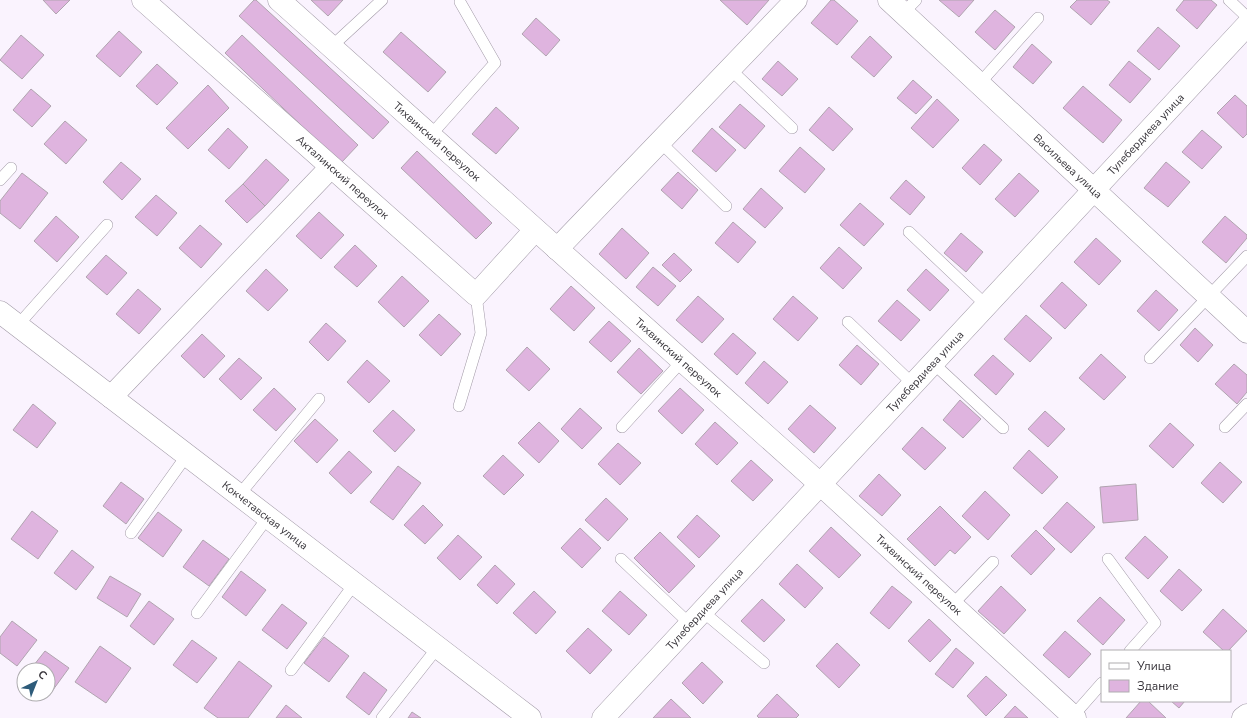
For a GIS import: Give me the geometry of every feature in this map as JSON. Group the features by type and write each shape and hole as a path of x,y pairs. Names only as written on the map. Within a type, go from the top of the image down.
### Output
{"street":[{"name":"Акталинский переулок","path":"143,0 476,295"},
{"name":"Тихвинский переулок","path":"279,0 820,484 1074,717"},
{"path":"557,249 796,0"},
{"name":"Васильева улица","path":"903,4 979,84 1247,332"},
{"name":"Тулебердиева улица","path":"603,718 1247,24"},
{"path":"111,397 331,167"},
{"path":"476,295 535,230"},
{"name":"Кокчетавская улица","path":"5,319 111,397 530,718"},
{"path":"1243,718 1247,716"}],"lane":[{"path":"331,47 382,0"},
{"path":"1229,0 1247,17"},
{"path":"430,136 495,63 459,1"},
{"path":"979,84 1038,18"},
{"path":"730,69 792,128"},
{"path":"660,142 726,206"},
{"path":"0,180 11,168"},
{"path":"5,319 107,225"},
{"path":"909,232 986,305"},
{"path":"1150,358 1247,256"},
{"path":"459,406 481,333 476,295"},
{"path":"848,322 913,384"},
{"path":"622,427 682,361"},
{"path":"933,362 1003,428"},
{"path":"239,495 319,399"},
{"path":"1225,427 1247,404"},
{"path":"131,533 187,455"},
{"path":"197,613 268,517"},
{"path":"621,559 696,617 764,663"},
{"path":"1108,559 1155,623 1131,650"},
{"path":"952,606 992,562"},
{"path":"291,670 354,583"},
{"path":"382,718 438,647"},
{"path":"1074,717 1101,684"}],"building":[{"path":"43,0 70,0 56,14"},
{"path":"254,0 256,0 389,122 373,139 239,16"},
{"path":"311,0 343,0 328,16"},
{"path":"720,0 769,0 747,25"},
{"path":"831,0 834,0 858,21 837,45 811,23"},
{"path":"939,0 974,0 959,17"},
{"path":"1077,0 1107,0 1110,2 1091,25 1070,7"},
{"path":"1184,0 1211,0 1217,5 1197,29 1176,10"},
{"path":"995,10 1015,27 995,50 975,32"},
{"path":"536,18 560,40 546,56 522,34"},
{"path":"1158,27 1180,46 1159,70 1137,51"},
{"path":"119,31 142,52 120,77 96,56"},
{"path":"401,32 446,72 428,92 383,52"},
{"path":"21,35 44,55 22,79 0,60"},
{"path":"242,35 358,145 341,163 225,53"},
{"path":"870,36 892,57 874,77 851,57"},
{"path":"1032,44 1052,62 1033,84 1013,67"},
{"path":"778,61 798,79 782,96 762,79"},
{"path":"1129,61 1151,79 1130,103 1109,85"},
{"path":"157,64 178,83 157,105 136,86"},
{"path":"913,80 932,97 916,114 897,98"},
{"path":"208,85 229,108 188,149 166,128"},
{"path":"1083,86 1122,120 1103,143 1063,108"},
{"path":"31,89 51,106 32,127 13,110"},
{"path":"1235,95 1247,106 1247,134 1243,138 1217,113"},
{"path":"937,99 959,120 933,148 911,128"},
{"path":"740,104 765,126 745,149 719,127"},
{"path":"496,107 519,128 496,154 472,134"},
{"path":"829,107 853,129 833,151 809,130"},
{"path":"65,121 87,140 66,164 44,144"},
{"path":"228,128 248,147 229,169 208,150"},
{"path":"712,128 736,150 716,172 692,151"},
{"path":"1202,130 1222,147 1202,169 1182,152"},
{"path":"984,144 1002,160 980,185 962,168"},
{"path":"800,147 825,169 805,193 779,171"},
{"path":"417,151 492,223 476,239 401,168"},
{"path":"266,159 289,180 265,206 243,184"},
{"path":"121,162 141,179 122,200 103,182"},
{"path":"1166,162 1190,182 1168,207 1144,188"},
{"path":"678,172 698,190 682,209 661,190"},
{"path":"22,173 48,193 20,229 0,213 0,201"},
{"path":"1019,173 1039,191 1015,217 995,199"},
{"path":"906,180 925,197 910,215 890,198"},
{"path":"243,184 265,206 247,223 225,201"},
{"path":"761,188 783,208 765,228 743,209"},
{"path":"156,195 177,213 157,236 135,217"},
{"path":"860,203 884,224 864,246 840,225"},
{"path":"319,212 344,235 321,259 296,236"},
{"path":"56,216 79,237 57,262 34,241"},
{"path":"1225,216 1247,235 1247,238 1226,263 1202,242"},
{"path":"733,222 756,242 738,263 715,243"},
{"path":"200,225 222,244 201,268 179,248"},
{"path":"622,228 649,253 626,279 599,254"},
{"path":"961,233 983,252 966,272 944,253"},
{"path":"1096,238 1121,261 1099,285 1074,262"},
{"path":"355,245 377,266 357,287 334,267"},
{"path":"839,247 862,268 843,289 820,268"},
{"path":"674,253 692,270 680,282 662,265"},
{"path":"106,255 127,273 107,295 86,277"},
{"path":"653,267 676,286 658,306 636,287"},
{"path":"266,269 288,290 268,311 246,291"},
{"path":"926,269 949,290 930,311 907,290"},
{"path":"402,276 429,301 404,327 378,302"},
{"path":"1062,282 1087,305 1065,329 1040,306"},
{"path":"571,286 595,308 574,331 550,309"},
{"path":"138,289 161,309 139,334 116,314"},
{"path":"1156,290 1178,310 1159,331 1137,311"},
{"path":"698,296 724,319 702,343 676,320"},
{"path":"793,296 818,318 798,341 773,319"},
{"path":"897,300 920,320 901,341 878,321"},
{"path":"439,314 461,334 441,356 419,335"},
{"path":"1026,315 1052,338 1030,362 1004,339"},
{"path":"609,321 631,341 611,362 589,342"},
{"path":"326,323 346,341 328,361 309,342"},
{"path":"1195,328 1213,345 1198,362 1180,345"},
{"path":"733,333 756,353 737,375 714,354"},
{"path":"202,334 225,356 204,378 181,356"},
{"path":"857,345 879,364 861,385 839,365"},
{"path":"527,347 550,369 529,391 506,370"},
{"path":"639,348 663,371 641,394 617,372"},
{"path":"1101,354 1126,377 1104,400 1079,378"},
{"path":"993,355 1014,374 996,395 974,375"},
{"path":"239,358 262,378 241,400 219,379"},
{"path":"367,360 390,381 369,403 347,382"},
{"path":"764,361 788,382 768,404 745,383"},
{"path":"1234,364 1247,375 1247,392 1237,404 1215,384"},
{"path":"274,388 296,409 276,431 253,410"},
{"path":"680,388 704,410 682,434 658,411"},
{"path":"960,400 981,419 963,438 943,420"},
{"path":"33,404 56,423 37,448 13,430"},
{"path":"810,405 836,428 814,453 788,429"},
{"path":"580,408 602,428 582,449 561,429"},
{"path":"393,410 415,430 395,452 373,431"},
{"path":"1045,411 1065,429 1048,447 1028,429"},
{"path":"315,419 338,440 317,463 294,441"},
{"path":"539,422 559,441 539,463 518,443"},
{"path":"715,422 738,443 717,465 695,444"},
{"path":"1170,423 1194,445 1173,468 1149,446"},
{"path":"922,427 946,448 925,470 902,449"},
{"path":"618,443 641,463 620,485 598,464"},
{"path":"1029,450 1058,477 1042,494 1013,468"},
{"path":"349,451 372,472 351,494 329,473"},
{"path":"503,455 524,475 504,495 483,476"},
{"path":"751,460 773,480 753,501 731,481"},
{"path":"1220,462 1242,482 1223,503 1201,483"},
{"path":"398,466 421,483 393,520 370,502"},
{"path":"879,474 901,495 882,516 859,496"},
{"path":"121,482 144,499 126,524 103,506"},
{"path":"1136,484 1138,520 1103,523 1100,487"},
{"path":"985,491 1010,515 988,540 962,516"},
{"path":"606,498 628,519 608,541 585,520"},
{"path":"1067,502 1095,527 1071,553 1043,528"},
{"path":"423,505 443,525 425,544 404,525"},
{"path":"940,506 971,537 955,554 950,550 935,566 907,539"},
{"path":"32,511 58,531 38,559 11,539"},
{"path":"158,512 182,530 163,557 138,538"},
{"path":"697,515 720,536 699,558 677,537"},
{"path":"831,527 861,555 839,578 809,551"},
{"path":"580,528 601,548 582,568 561,548"},
{"path":"1036,530 1055,549 1031,575 1011,556"},
{"path":"660,532 695,566 669,593 634,558"},
{"path":"458,535 482,557 460,580 437,558"},
{"path":"1145,536 1168,557 1148,579 1125,558"},
{"path":"203,540 229,559 209,586 183,567"},
{"path":"72,550 94,567 76,590 54,573"},
{"path":"797,564 823,588 805,608 779,584"},
{"path":"495,565 515,584 497,604 477,585"},
{"path":"1179,569 1202,590 1182,611 1160,591"},
{"path":"241,571 266,590 246,616 222,597"},
{"path":"110,576 141,594 127,617 97,598"},
{"path":"892,586 912,602 889,629 870,613"},
{"path":"1001,586 1026,610 1004,634 978,611"},
{"path":"534,591 556,612 536,634 513,613"},
{"path":"620,591 647,615 629,635 602,611"},
{"path":"1100,597 1125,620 1103,645 1077,621"},
{"path":"762,599 785,620 764,642 741,621"},
{"path":"149,601 174,619 154,645 130,626"},
{"path":"282,604 307,623 287,649 262,630"},
{"path":"1223,609 1247,631 1229,650 1223,650 1203,632"},
{"path":"929,619 951,640 930,662 908,641"},
{"path":"12,621 37,640 20,662 16,662 16,665 0,653 0,637"},
{"path":"588,628 612,650 590,674 566,651"},
{"path":"1065,631 1091,654 1069,678 1043,655"},
{"path":"324,637 349,656 329,682 304,663"},
{"path":"192,640 217,658 197,683 173,665"},
{"path":"837,643 860,665 839,688 816,666"},
{"path":"100,646 131,668 106,703 75,682"},
{"path":"956,648 974,663 953,688 935,674"},
{"path":"45,651 69,668 56,686 56,662 36,662"},
{"path":"239,661 272,686 248,718 218,718 204,708"},
{"path":"702,662 723,682 703,704 682,683"},
{"path":"364,672 387,690 369,715 346,697"},
{"path":"986,676 1007,695 986,716 967,696"},
{"path":"777,694 799,715 796,718 759,718 757,716"},
{"path":"671,699 691,718 653,718"},
{"path":"1140,702 1149,702 1166,718 1126,718"},
{"path":"1172,702 1184,702 1179,708"},
{"path":"286,705 302,718 276,718"},
{"path":"1015,706 1028,718 1004,718"},
{"path":"412,712 421,718 408,718"}]}
